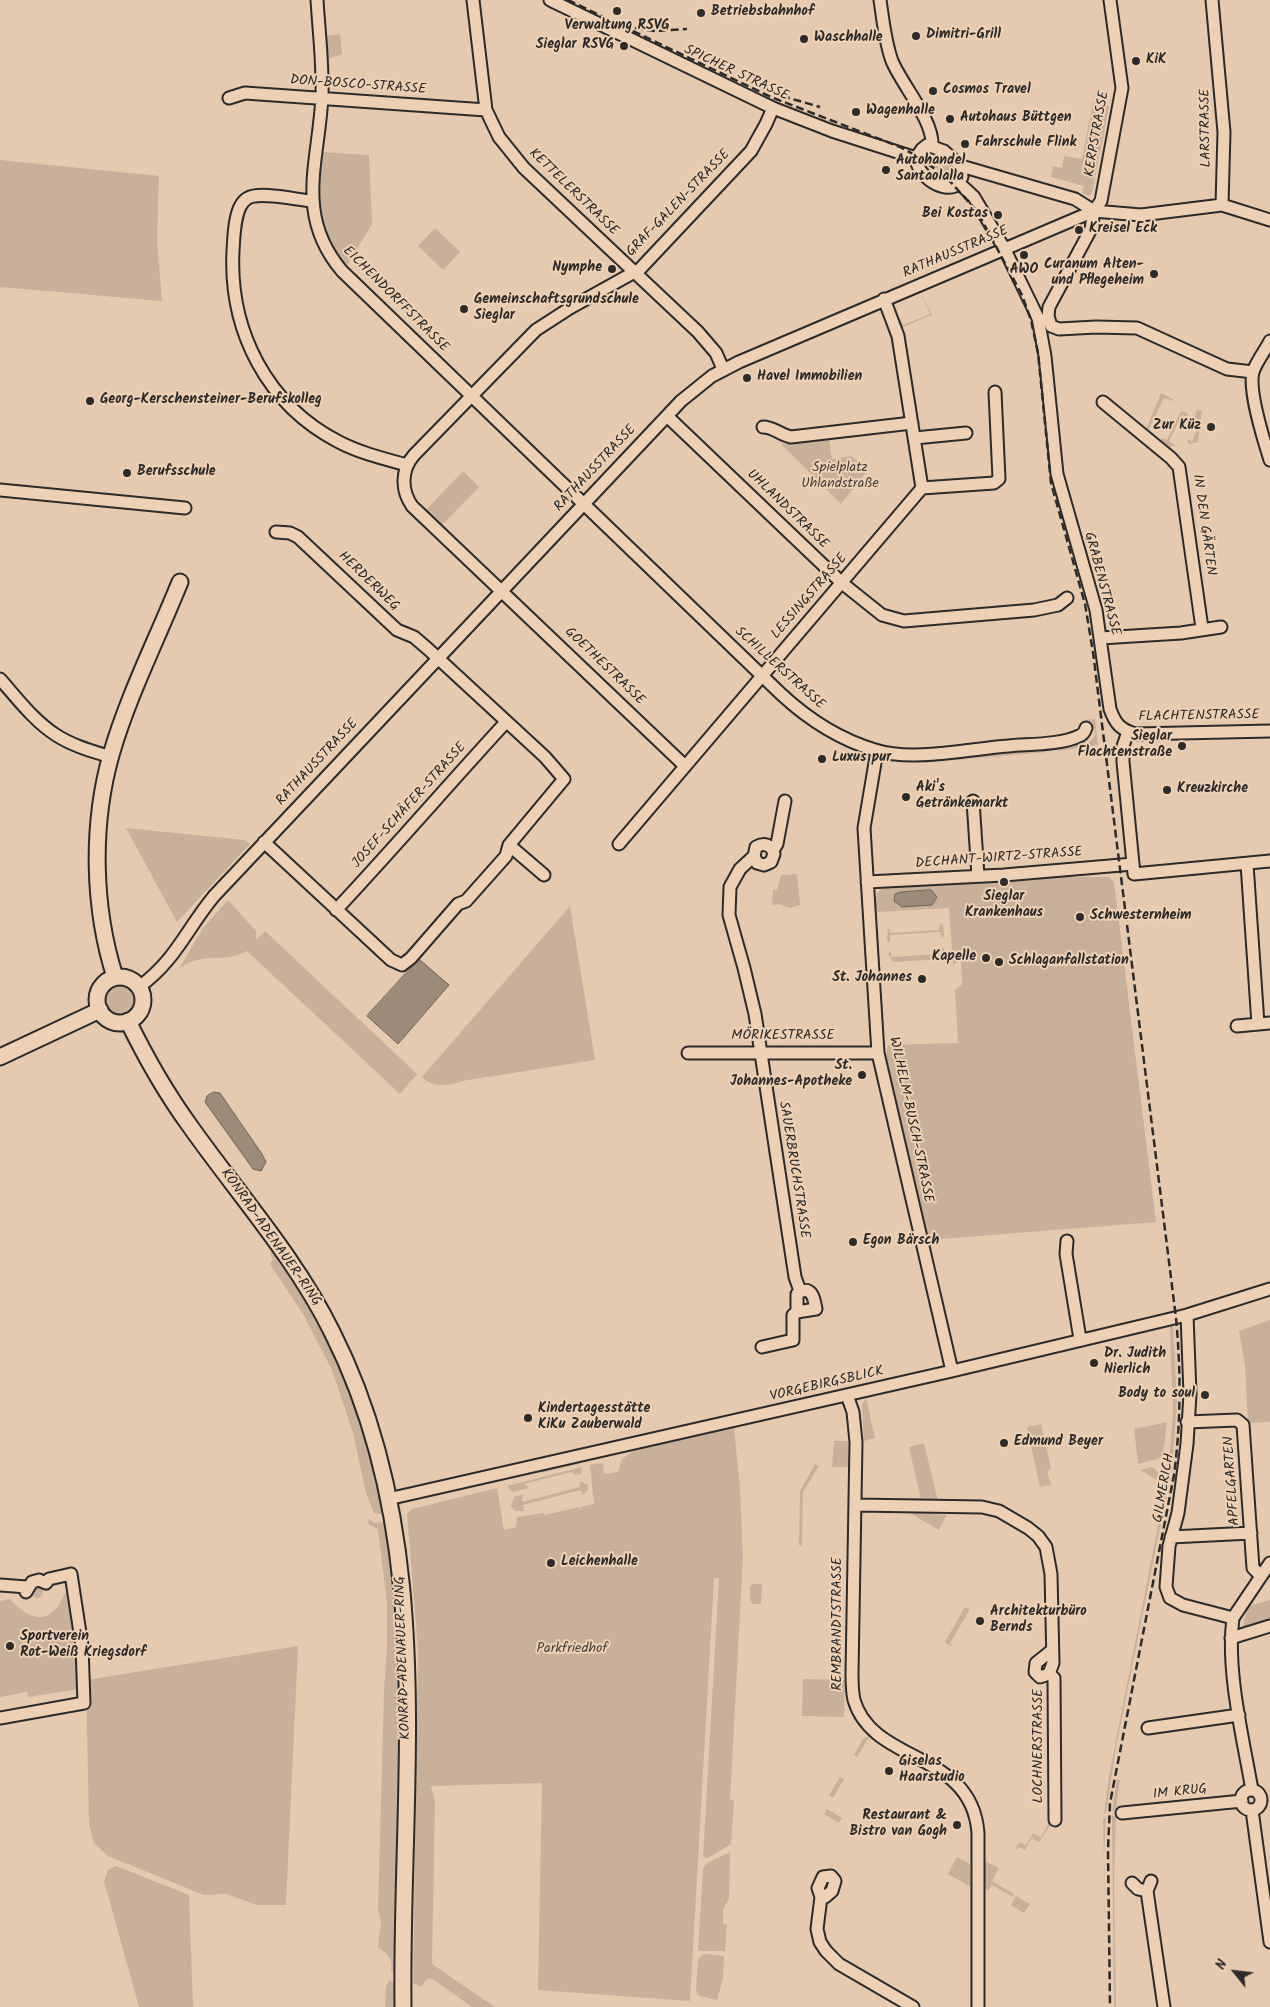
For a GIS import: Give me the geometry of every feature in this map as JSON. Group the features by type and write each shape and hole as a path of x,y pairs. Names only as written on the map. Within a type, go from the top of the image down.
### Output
{"main road":[{"path":"115,978 106,942 97,865 102,800 111,757 136,688 180,582"},
{"path":"115,978 131,979 139,986 143,996 142,1007 136,1016 128,1021 112,1021 100,1010 98,1000 100,990 106,982 115,978"},
{"path":"0,1057 100,1010"},
{"name":"KONRAD-ADENAUER-RING","path":"128,1021 144,1054 176,1106 291,1262 331,1329 356,1387 378,1455 388,1499 403,1587 409,1698 403,2007"}],"street":[{"name":"EICHENDORFFSTRASSE","path":"317,0 322,99 312,201 321,241 331,258 342,271 584,504"},
{"name":"KETTELERSTRASSE","path":"473,0 486,110 499,137 517,160 633,273 708,342 723,370"},
{"name":"SPICHER STRASSE","path":"550,0 772,108 832,131 916,158"},
{"path":"880,0 892,60 928,126 932,146"},
{"name":"KERPSTRASSE","path":"1094,212 1101,201 1122,88 1110,0"},
{"name":"LARSTRASSE","path":"1212,0 1224,132 1222,205"},
{"name":"DON-BOSCO-STRASSE","path":"229,98 245,94 486,110"},
{"name":"GRAF-GALEN-STRASSE","path":"407,465 425,442 542,325 640,269 750,150 766,124 772,108"},
{"path":"962,166 963,172 959,183 952,188 940,186 920,171 916,158 922,149 932,146 944,151 962,166 1075,199 1094,212 1091,229 1049,307 1049,322 1055,328 1137,328 1226,369 1254,372"},
{"name":"GRABENSTRASSE","path":"959,183 974,197 1004,248 1035,309 1041,326 1057,474 1067,516 1093,601 1101,638 1110,709 1115,723 1128,732"},
{"path":"312,201 258,195 248,197 241,204 233,260 236,302 242,327 266,378 284,401 297,413 339,442 407,465"},
{"path":"1222,205 1270,220"},
{"name":"RATHAUSSTRASSE","path":"139,986 156,975 203,909 264,842 667,416 704,381 723,370 884,299 1094,212 1141,215 1222,205"},
{"path":"884,299 898,336 922,488 994,483 999,479 995,392"},
{"path":"1270,342 1254,372 1253,385 1270,460"},
{"name":"IN DEN GÄRTEN","path":"1102,402 1171,458 1179,467 1202,628"},
{"name":"UHLANDSTRASSE","path":"667,416 842,584 875,611 890,618 904,621 1046,608 1058,605 1066,598"},
{"path":"763,427 769,427 783,436 791,437 912,423"},
{"path":"915,438 966,434"},
{"name":"GOETHESTRASSE","path":"407,465 404,485 412,506 685,766"},
{"name":"LESSINGSTRASSE","path":"619,844 922,488"},
{"path":"0,490 185,508"},
{"name":"SCHILLERSTRASSE","path":"584,504 762,676 808,718 831,733 877,751 912,754 1052,742 1079,737 1086,728"},
{"name":"HERDERWEG","path":"276,532 290,533 298,537 397,630 414,637 544,756 564,779 509,844"},
{"path":"1101,638 1181,633 1202,628 1221,627"},
{"path":"0,679 39,721 55,734 69,742 111,757"},
{"name":"JOSEF-SCHÄFER-STRASSE","path":"336,910 506,722"},
{"name":"FLACHTENSTRASSE","path":"1128,732 1155,734 1270,730"},
{"path":"1128,732 1123,746 1123,762 1134,869"},
{"name":"WILHELM-BUSCH-STRASSE","path":"877,751 864,828 878,1053 952,1371"},
{"name":"SAUERBRUCHSTRASSE","path":"762,1347 793,1340 792,1317 796,1312 795,1298 800,1292 795,1277 749,988 731,924 728,903 733,882 740,869 754,856 760,864 768,864 774,858 773,850 777,844 785,801"},
{"path":"973,801 978,876"},
{"path":"264,842 390,960 402,965 410,959 458,904 466,902 506,856 509,844 544,875"},
{"name":"DECHANT-WIRTZ-STRASSE","path":"867,882 1247,864 1270,861"},
{"path":"1247,864 1258,1024"},
{"path":"1237,1026 1270,1023"},
{"name":"MÖRIKESTRASSE","path":"688,1053 878,1053"},
{"path":"1067,1241 1066,1254 1080,1339"},
{"name":"VORGEBIRGSBLICK","path":"388,1499 952,1371 1187,1315 1270,1289"},
{"path":"796,1312 816,1309 814,1295 807,1290 800,1292"},
{"name":"GILMERICH","path":"1187,1315 1190,1394 1184,1479 1171,1537 1166,1576 1168,1594 1183,1606 1233,1618"},
{"name":"REMBRANDTSTRASSE","path":"847,1395 852,1412 856,1442 852,1673 854,1699 863,1718 877,1733 941,1771 957,1783 969,1799 976,1816 978,1833 978,2007"},
{"name":"APFELGARTEN","path":"1187,1422 1237,1420 1244,1425 1253,1568 1260,1575"},
{"name":"LOCHNERSTRASSE","path":"856,1505 982,1507 999,1511 1028,1528 1043,1542 1050,1566 1052,1663 1049,1674"},
{"name":"APFELGARTEN","path":"1171,1537 1251,1533"},
{"path":"1252,1790 1239,1715 1231,1638 1233,1618 1260,1575 1270,1564"},
{"path":"0,1585 26,1590 35,1580 46,1583 49,1579 70,1574 82,1646 84,1703 0,1718"},
{"path":"1231,1638 1270,1626"},
{"name":"LOCHNERSTRASSE","path":"1049,1674 1040,1677 1036,1673 1035,1667 1040,1659 1051,1651"},
{"name":"LOCHNERSTRASSE","path":"1049,1674 1054,1678 1055,1820"},
{"path":"1148,1728 1239,1715"},
{"path":"1252,1790 1266,1796 1259,1806 1252,1810 1245,1808 1242,1802 1244,1794 1252,1790"},
{"name":"IM KRUG","path":"1122,1814 1242,1802"},
{"path":"1252,1810 1270,1942"},
{"path":"1132,1883 1138,1889 1149,1886 1164,2007"},
{"path":"821,1897 817,1929 820,1942 831,1958 912,2007"}],"green space":[{"path":"340,34 342,54 328,59 325,56 324,36"},
{"path":"1093,103 1109,106 1092,193 1089,196 1082,193 1084,186 1051,177 1053,166 1062,168 1064,156 1082,159"},
{"path":"320,152 369,155 372,224 346,267 335,254 322,227 318,199"},
{"path":"929,152 936,152 954,166 956,176 952,181 923,157"},
{"path":"0,160 159,176 157,242 162,301 0,287"},
{"path":"435,228 460,252 443,270 418,246"},
{"path":"921,293 932,315 900,328 896,320 900,318 903,325 930,314"},
{"path":"1161,393 1173,399 1172,401 1164,398 1148,431 1154,435 1152,438 1145,432"},
{"path":"1197,410 1202,411 1198,442 1189,444 1186,439 1192,441 1199,426 1193,423"},
{"path":"1181,411 1187,413 1188,417 1182,415 1169,441 1175,445 1165,449 1160,444 1161,438 1167,440"},
{"name":"Spielplatz Uhlandstraße","path":"829,437 832,459 851,456 868,470 841,504 781,444"},
{"path":"463,471 479,487 442,525 426,510"},
{"path":"1095,719 1098,745 1058,751 1063,746 1091,741 1095,736 1095,728 1090,722 1084,720"},
{"path":"1041,748 1047,752 934,762 933,757"},
{"path":"126,828 244,840 250,844 177,922"},
{"path":"797,874 800,905 790,908 779,904 772,905 773,890 777,890 781,875"},
{"path":"1055,877 1109,877 1114,882 1156,1222 928,1240 914,1191 885,1060 888,1045 958,1043 955,990 962,984 961,960 953,965 949,908 878,912 876,910 876,902 878,892 887,886 1010,882 1012,880"},
{"path":"228,900 256,931 256,940 265,931 417,1074 400,1094 247,951 229,957 197,960 179,969 203,928"},
{"path":"570,906 595,1060 447,1085 426,1081 422,1077"},
{"path":"940,923 943,925 944,936 942,939 940,932 890,935 890,942 887,941 888,926 890,933 939,930"},
{"path":"942,947 945,959 893,962 888,954 891,951 891,957 941,954"},
{"path":"120,983 127,984 132,988 136,993 136,1007 132,1012 127,1016 120,1017 113,1016 108,1012 104,1007 103,1000 104,993 108,988 113,984"},
{"path":"274,1248 320,1319 342,1365 367,1439 384,1514 374,1513 366,1493 353,1433 332,1370 303,1314 270,1264 273,1259 270,1253"},
{"path":"1270,1320 1270,1422 1248,1423 1245,1365 1239,1331"},
{"path":"1173,1325 1177,1402 1172,1468 1116,1747 1106,1813 1104,1814 1109,1776 1168,1475 1173,1412 1170,1327"},
{"path":"866,1398 875,1438 864,1441 862,1405"},
{"path":"1167,1422 1163,1455 1157,1459 1138,1464 1134,1429"},
{"path":"1041,1424 1051,1469 1047,1471 1051,1485 1040,1487 1027,1427"},
{"name":"Parkfriedhof","path":"734,1428 740,1488 743,1557 730,1800 734,1799 731,1844 708,1858 703,1857 719,1578 714,1578 690,2001 538,1990 542,1783 431,1786 435,1802 432,1964 495,2007 472,2007 431,1978 426,1980 421,1987 413,1983 418,1650 407,1514 412,1509 497,1488 504,1530 516,1527 517,1517 543,1513 545,1515 579,1507 581,1511 581,1507 594,1504 590,1465 603,1463 604,1474 618,1472 622,1459 636,1449"},
{"path":"834,1441 848,1441 849,1467 832,1467"},
{"path":"924,1443 938,1501 921,1500 909,1447"},
{"path":"574,1462 581,1463 542,1473 541,1469"},
{"path":"815,1464 819,1466 803,1492 802,1546 799,1545 800,1491"},
{"path":"582,1467 581,1474 575,1475 572,1472 524,1484 529,1488 512,1492 507,1486"},
{"path":"1152,1467 1158,1472 1157,1480 1140,1470"},
{"path":"580,1481 588,1485 588,1490 583,1495 581,1490 523,1505 524,1511 515,1511 511,1506 514,1497 523,1494 522,1502 580,1487"},
{"path":"908,1512 947,1515 939,1530"},
{"path":"369,1519 375,1523 386,1521 402,1626 398,1975 391,1972 389,1957 378,1948 381,1921 378,1911 387,1603 378,1529 368,1524"},
{"path":"762,1584 761,1604 753,1604 750,1600 750,1586"},
{"path":"35,1586 39,1586 43,1592 39,1598 35,1598 31,1594 31,1590"},
{"path":"68,1590 78,1645 80,1689 28,1697 27,1692 0,1697 0,1601 10,1599 25,1612 37,1617 43,1617 55,1610"},
{"path":"1270,1600 1270,1623 1241,1632 1248,1606"},
{"path":"965,1607 970,1609 950,1643 953,1647 945,1642"},
{"path":"298,1646 286,1905 257,1905 226,1894 204,1895 108,1856 94,1843 89,1824 86,1680"},
{"path":"803,1679 845,1680 844,1717 802,1716"},
{"path":"870,1736 857,1757 854,1755 863,1739"},
{"path":"840,1777 844,1779 833,1798 829,1795"},
{"path":"1117,1779 1120,1780 1116,1809 1112,1812"},
{"path":"827,1809 842,1818 839,1823 824,1814"},
{"path":"1116,1812 1114,1884 1116,2007 1114,2007 1112,1816"},
{"path":"1106,1816 1104,1857 1107,2007 1103,1819"},
{"path":"1049,1823 1051,1824 1039,1842 1032,1838 1025,1850 1019,1847 1014,1851 1020,1842 1026,1845 1033,1833 1041,1837"},
{"path":"730,1852 729,1898 723,1910 723,1924 727,1924 725,1951 701,1951 698,1950 703,1869 707,1863"},
{"path":"957,1857 970,1864 971,1887 948,1874"},
{"path":"985,1861 999,1868 992,1881 1014,1894 1013,1897 992,1885 988,1891 985,1889"},
{"path":"116,1866 189,1895 193,2007 139,2007 104,1881 108,1870"},
{"path":"1016,1896 1030,1904 1024,1913 1011,1905"},
{"path":"704,1954 724,1956 723,1979 717,2000 699,1996 696,1991 698,1959"},
{"path":"389,1980 398,1985 398,2007 385,2007 386,1987"}],"shaded area":[{"path":"931,890 937,897 932,905 902,907 894,901 895,894 901,892"},
{"path":"419,959 449,985 398,1044 367,1016"},
{"path":"214,1092 220,1093 262,1154 266,1162 261,1171 253,1169 205,1102 207,1096"}],"railway":[{"path":"568,0 771,97 900,147 917,156 946,177 977,211 1022,295 1031,320 1038,353 1051,483 1085,604 1093,652 1176,1318 1179,1357 1180,1396 1174,1475 1110,1803 1108,1850 1110,2007"},
{"path":"635,28 655,31 687,29"},
{"path":"782,96 820,107"}],"place":[{"name":"Verwaltung RSVG","path":"617,11"},
{"name":"Betriebsbahnhof","path":"701,13"},
{"name":"Dimitri-Grill","path":"916,36"},
{"name":"Waschhalle","path":"804,39"},
{"name":"Sieglar RSVG","path":"624,46"},
{"name":"KiK","path":"1136,61"},
{"name":"Cosmos Travel","path":"933,91"},
{"name":"Wagenhalle","path":"856,112"},
{"name":"Autohaus Büttgen","path":"950,119"},
{"name":"Fahrschule Flink","path":"965,144"},
{"name":"Autohandel Santaolalla","path":"886,170"},
{"name":"Bei Kostas","path":"998,215"},
{"name":"Kreisel Eck","path":"1079,230"},
{"name":"AWO","path":"1024,255"},
{"name":"Nymphe","path":"612,269"},
{"name":"Curanum Alten- und Pflegeheim","path":"1154,274"},
{"name":"Gemeinschaftsgrundschule Sieglar","path":"464,309"},
{"name":"Havel Immobilien","path":"747,378"},
{"name":"Georg-Kerschensteiner-Berufskolleg","path":"90,401"},
{"name":"Zur Küz","path":"1211,427"},
{"name":"Berufsschule","path":"127,473"},
{"name":"Sieglar Flachtenstraße","path":"1182,746"},
{"name":"Luxus pur","path":"822,759"},
{"name":"Kreuzkirche","path":"1167,790"},
{"name":"Aki's Getränkemarkt","path":"906,797"},
{"name":"Sieglar Krankenhaus","path":"1004,882"},
{"name":"Schwesternheim","path":"1080,917"},
{"name":"Kapelle","path":"986,958"},
{"name":"Schlaganfallstation","path":"999,962"},
{"name":"St. Johannes","path":"922,979"},
{"name":"St. Johannes-Apotheke","path":"862,1075"},
{"name":"Egon Bärsch","path":"853,1242"},
{"name":"Dr. Judith Nierlich","path":"1094,1363"},
{"name":"Body to soul","path":"1205,1395"},
{"name":"Kindertagesstätte KiKu Zauberwald","path":"528,1418"},
{"name":"Edmund Beyer","path":"1004,1443"},
{"name":"Leichenhalle","path":"551,1563"},
{"name":"Architekturbüro Bernds","path":"980,1621"},
{"name":"Sportverein Rot-Weiß Kriegsdorf","path":"10,1646"},
{"name":"Giselas Haarstudio","path":"889,1771"},
{"name":"Restaurant & Bistro van Gogh","path":"957,1825"}]}
